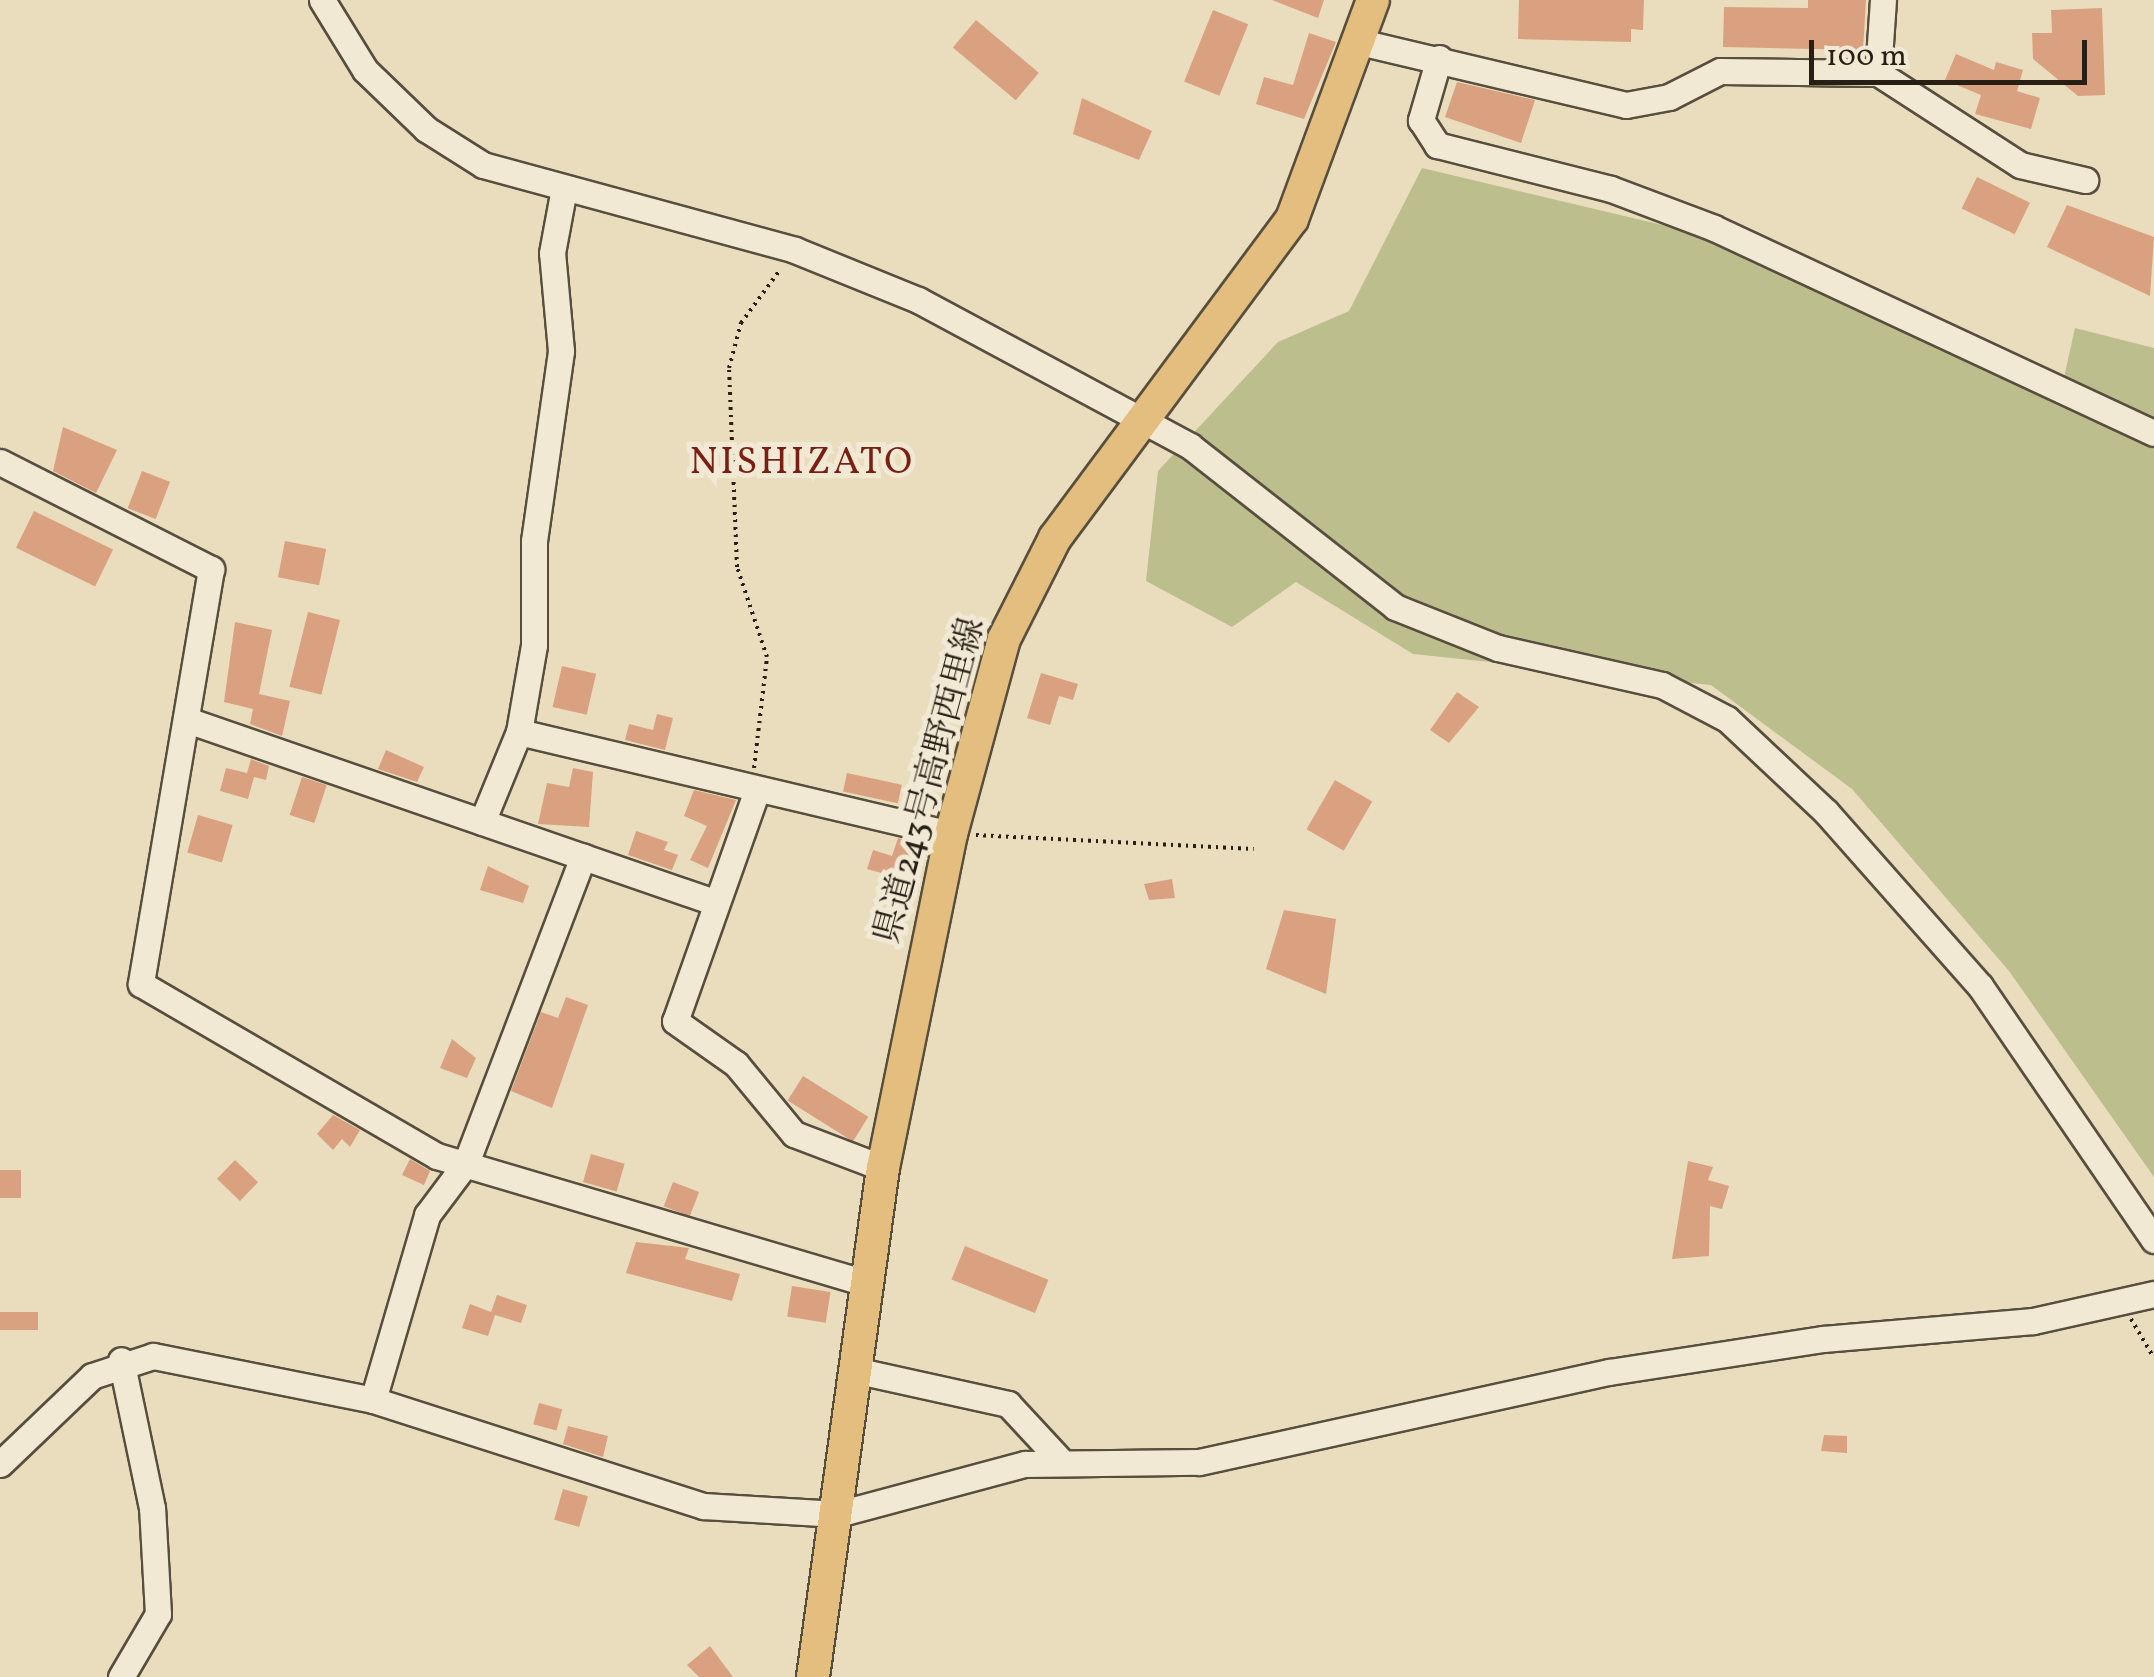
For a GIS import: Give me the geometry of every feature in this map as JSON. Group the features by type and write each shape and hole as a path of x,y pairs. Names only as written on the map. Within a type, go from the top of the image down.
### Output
{"main road":[{"name":"県道243号高野西里線","path":"813,1677 883,1168 951,834 1027,586 1136,422 1206,344 1292,220 1373,0"}],"street":[{"path":"322,0 365,70 426,129 482,165 795,250 918,300 1136,422 1190,446 1395,607 1498,648 1662,684 1727,720 1826,812 1980,986 2154,1240"},
{"path":"1878,73 1883,0"},
{"path":"1360,42 1626,105 1668,98 1720,71 1878,73 2020,164 2086,180"},
{"path":"1439,58 1421,120 1437,145 1611,189 1714,228 2154,433"},
{"path":"482,822 520,732 561,351 552,252 564,188"},
{"path":"0,462 108,523 203,558 208,613 140,984 344,1110 466,1163 866,1283"},
{"path":"190,721 710,901"},
{"path":"520,732 951,834"},
{"path":"753,789 710,901 676,1007 680,1030 736,1064 794,1134 883,1168"},
{"path":"373,1400 427,1215 466,1163 582,857"},
{"path":"0,1464 92,1376 121,1360 188,1360 373,1400 703,1506 838,1514 1060,1460 1199,1462 1608,1372 1823,1339 2033,1321 2154,1294"},
{"path":"121,1360 152,1508 158,1614 121,1677"},
{"path":"854,1370 1008,1404 1060,1460"}],"path":[{"path":"753,789 769,701 767,656 737,567 728,368 740,323 795,250"},
{"path":"951,834 1254,849"},
{"path":"2121,1300 2154,1358"}],"green space":[{"path":"1422,168 1713,237 2154,441 2154,1177 2009,971 1852,789 1711,685 1413,654 1296,582 1232,627 1146,581 1158,471 1278,342 1349,311"},
{"path":"2075,328 2154,348 2154,424 2063,382"}],"building":[{"path":"1272,0 1324,0 1318,18"},
{"path":"1519,0 1644,0 1643,30 1631,29 1631,42 1518,39"},
{"path":"1808,0 1866,0 1863,50 1723,47 1724,7 1808,8"},
{"path":"2102,8 2105,95 2078,96 2033,59 2032,33 2052,33 2051,10"},
{"path":"1213,10 1248,24 1219,96 1184,81"},
{"path":"976,20 1039,73 1016,100 953,48"},
{"path":"1309,33 1336,42 1304,119 1256,104 1264,77 1293,85"},
{"path":"1956,54 1994,70 1996,62 2023,70 2017,91 2040,98 2031,129 1975,114 1981,95 1945,80"},
{"path":"1457,82 1535,100 1521,143 1445,117"},
{"path":"1082,98 1152,131 1139,160 1073,134"},
{"path":"1977,177 2030,203 2015,234 1962,208"},
{"path":"2067,205 2154,237 2150,296 2047,247"},
{"path":"63,427 117,450 96,493 53,471"},
{"path":"142,471 170,482 156,519 128,508"},
{"path":"34,511 113,550 95,586 16,548"},
{"path":"285,541 326,549 319,585 278,577"},
{"path":"308,612 340,620 321,695 289,687"},
{"path":"235,622 272,630 259,694 290,701 282,736 250,724 253,709 224,702"},
{"path":"562,666 596,674 587,715 553,707"},
{"path":"1041,673 1078,684 1073,700 1059,696 1050,725 1027,718"},
{"path":"1457,692 1479,707 1449,743 1430,730"},
{"path":"657,714 673,718 665,750 625,740 629,724 653,730"},
{"path":"386,750 424,767 417,782 378,769"},
{"path":"251,759 269,766 266,780 254,777 248,799 220,791 226,768 247,773"},
{"path":"573,768 593,772 589,827 538,824 547,783 569,787"},
{"path":"847,773 902,785 898,803 843,792"},
{"path":"302,777 327,785 314,823 290,815"},
{"path":"1335,780 1372,801 1344,851 1306,829"},
{"path":"694,790 736,800 708,868 690,860 707,826 684,816"},
{"path":"198,815 233,825 222,862 187,852"},
{"path":"636,831 668,842 664,850 678,855 672,870 628,855"},
{"path":"898,838 918,843 907,880 867,869 873,850 892,856"},
{"path":"488,866 529,886 523,903 480,890"},
{"path":"1172,879 1175,898 1149,900 1144,884"},
{"path":"1284,910 1336,919 1326,994 1266,969"},
{"path":"566,997 588,1005 552,1108 511,1091 541,1012 558,1018"},
{"path":"452,1039 476,1058 467,1078 440,1068"},
{"path":"803,1076 868,1117 853,1141 788,1101"},
{"path":"333,1115 360,1130 350,1147 342,1139 333,1150 317,1134"},
{"path":"591,1154 625,1164 617,1192 583,1182"},
{"path":"410,1159 430,1171 424,1185 402,1175"},
{"path":"235,1160 258,1182 240,1201 217,1179"},
{"path":"1688,1161 1713,1167 1708,1180 1729,1186 1722,1209 1710,1206 1709,1256 1672,1259"},
{"path":"0,1170 21,1170 21,1198 0,1198"},
{"path":"673,1182 699,1192 690,1216 664,1206"},
{"path":"636,1242 689,1248 685,1259 740,1274 732,1301 626,1273"},
{"path":"965,1246 1048,1280 1035,1313 952,1279"},
{"path":"792,1286 831,1292 826,1323 787,1317"},
{"path":"497,1295 527,1305 521,1323 495,1315 488,1336 462,1328 470,1304 491,1312"},
{"path":"0,1312 38,1312 38,1330 0,1330"},
{"path":"539,1403 562,1409 556,1430 533,1424"},
{"path":"568,1426 608,1436 603,1457 563,1444"},
{"path":"1824,1435 1847,1436 1847,1453 1821,1451"},
{"path":"563,1489 588,1496 579,1527 554,1520"},
{"path":"710,1646 733,1677 699,1677 687,1665"}],"district":[{"name":"NISHIZATO","path":"802,464"}]}
